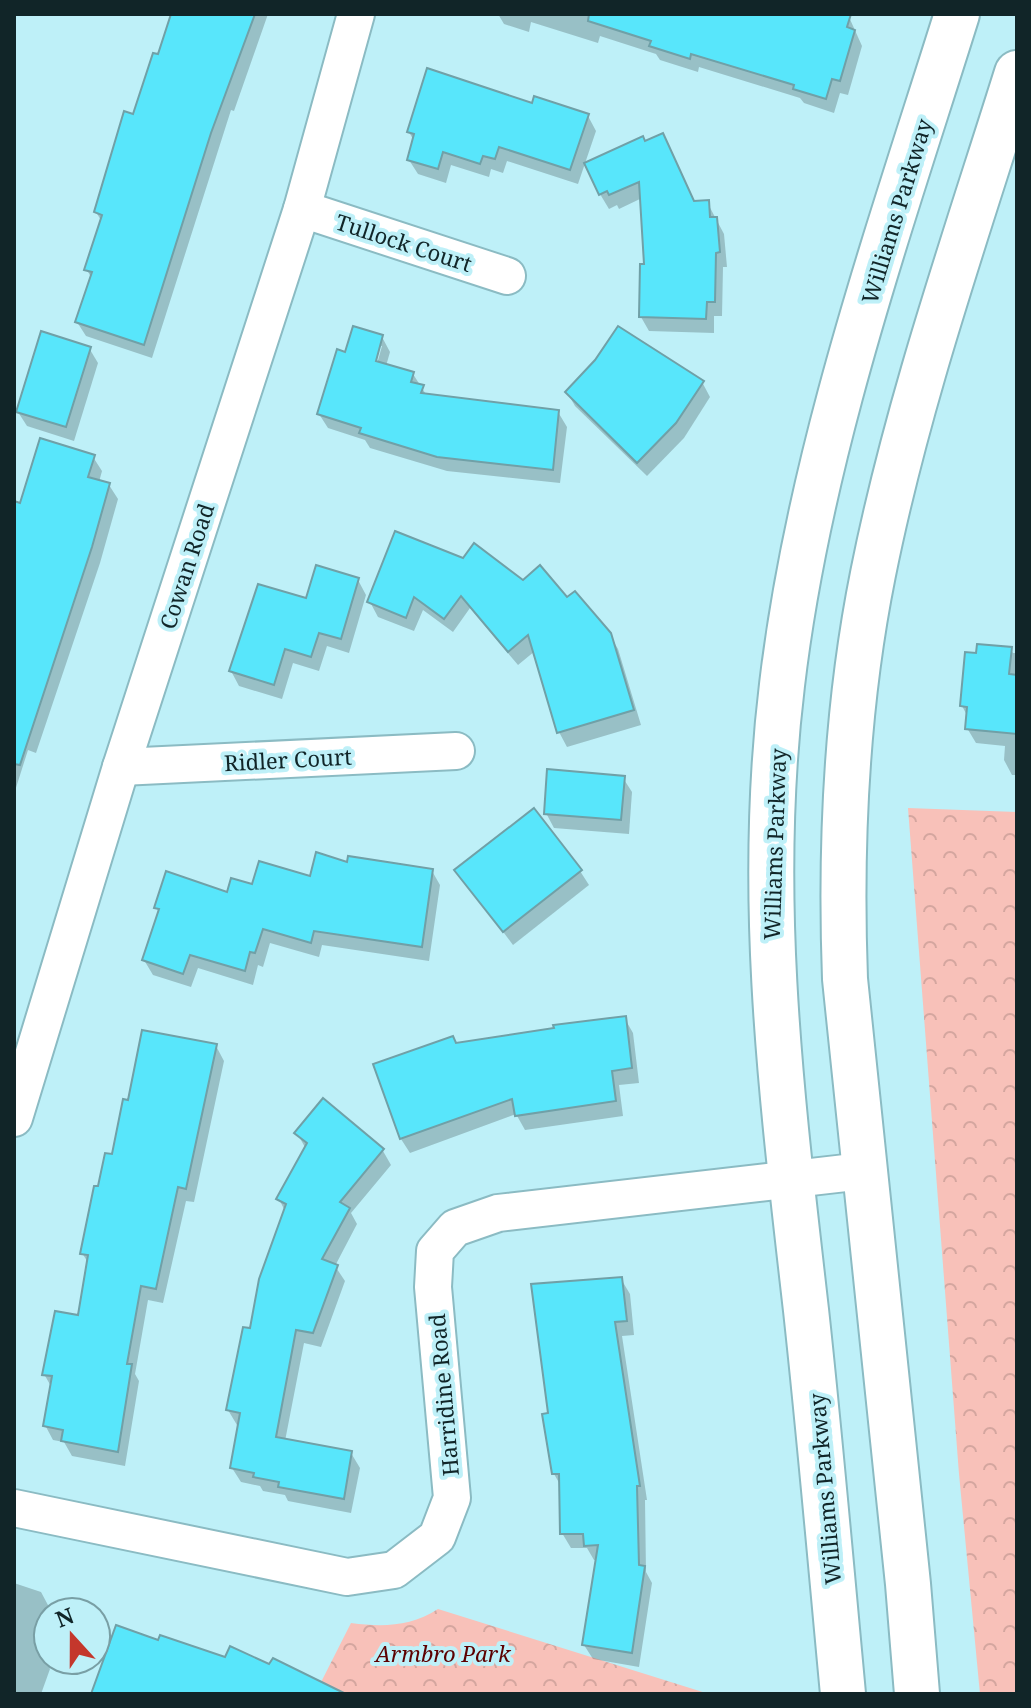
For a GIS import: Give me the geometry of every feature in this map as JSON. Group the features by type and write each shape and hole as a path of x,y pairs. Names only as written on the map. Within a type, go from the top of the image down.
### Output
{"main road":[{"name":"Williams Parkway","path":"843,1694 815,1396 777,1051 770,891 773,791 790,626 806,538 832,428 957,14"},
{"path":"917,1694 845,979 842,901 847,770 858,667 892,485 922,375 1017,73"}],"street":[{"name":"Cowan Road","path":"14,1118 121,767 302,209 356,14"},
{"name":"Tullock Court","path":"302,209 507,276"},
{"name":"Ridler Court","path":"121,767 456,751"},
{"name":"Harridine Road","path":"14,1508 347,1577 394,1570 437,1537 452,1498 433,1287 435,1251 455,1228 498,1213 863,1171"}],"green space":[{"path":"908,808 1017,812 1017,1694 980,1694 959,1474"},
{"name":"Armbro Park","path":"438,1609 709,1694 315,1694 351,1623 396,1624"}],"building":[{"path":"171,14 255,14 211,133 144,345 75,322 92,272 84,270 102,215 94,212 124,111 133,114 153,53 158,54"},
{"path":"589,14 851,14 847,27 855,30 840,81 832,79 826,99 793,89 794,85 691,54 690,59 649,46 651,41 588,21"},
{"path":"427,68 532,103 534,96 589,114 570,170 499,147 495,159 483,156 480,164 443,152 438,169 407,160 414,134 407,132"},
{"path":"663,133 694,201 709,200 710,217 717,217 720,252 716,253 715,302 707,302 706,319 639,317 640,264 644,264 639,182 609,195 607,191 599,195 584,163 643,136 645,141"},
{"path":"353,326 383,335 376,361 414,372 411,382 424,385 421,393 559,410 553,470 437,457 359,433 361,428 317,414 337,349 345,352"},
{"path":"618,326 704,381 676,423 637,463 565,392 595,360"},
{"path":"41,331 91,347 66,427 16,412"},
{"path":"40,438 95,455 88,477 110,483 20,765 14,764 14,501 20,503"},
{"path":"395,531 463,558 474,543 523,580 540,565 567,597 575,591 611,633 634,710 557,733 528,635 508,652 461,596 444,619 414,597 406,618 367,602"},
{"path":"316,565 359,578 341,639 319,633 311,657 285,649 274,685 229,671 258,584 306,598"},
{"path":"977,644 1012,647 1009,674 1017,675 1017,734 965,729 967,707 960,706 965,652 976,653"},
{"path":"547,769 625,776 621,820 544,814"},
{"path":"534,808 582,870 503,932 454,870"},
{"path":"316,852 347,862 348,856 433,869 422,947 314,931 311,943 263,929 255,953 250,952 245,971 190,955 183,974 142,960 159,909 154,908 166,871 227,892 231,878 252,884 259,861 310,876"},
{"path":"626,1016 632,1068 612,1071 616,1101 515,1116 512,1099 400,1139 373,1064 453,1036 456,1043 554,1028 553,1025"},
{"path":"142,1030 217,1044 186,1189 178,1187 156,1289 141,1286 127,1364 132,1364 118,1452 61,1441 63,1430 43,1426 52,1376 42,1375 55,1311 78,1315 88,1255 80,1254 94,1186 98,1186 105,1153 112,1154 123,1099 128,1100"},
{"path":"323,1098 384,1149 340,1202 350,1208 322,1259 338,1265 313,1333 296,1330 276,1437 352,1451 344,1499 278,1487 279,1482 230,1468 240,1413 226,1410 243,1327 250,1328 259,1279 286,1204 276,1199 307,1143 294,1133"},
{"path":"622,1277 627,1321 615,1322 640,1486 637,1486 639,1565 645,1566 632,1653 582,1645 598,1545 584,1546 583,1534 560,1534 559,1474 552,1474 542,1414 548,1413 531,1284"},
{"path":"116,1625 158,1640 160,1635 225,1657 230,1646 269,1664 273,1658 346,1694 91,1694 98,1676 112,1676 112,1636"}]}
